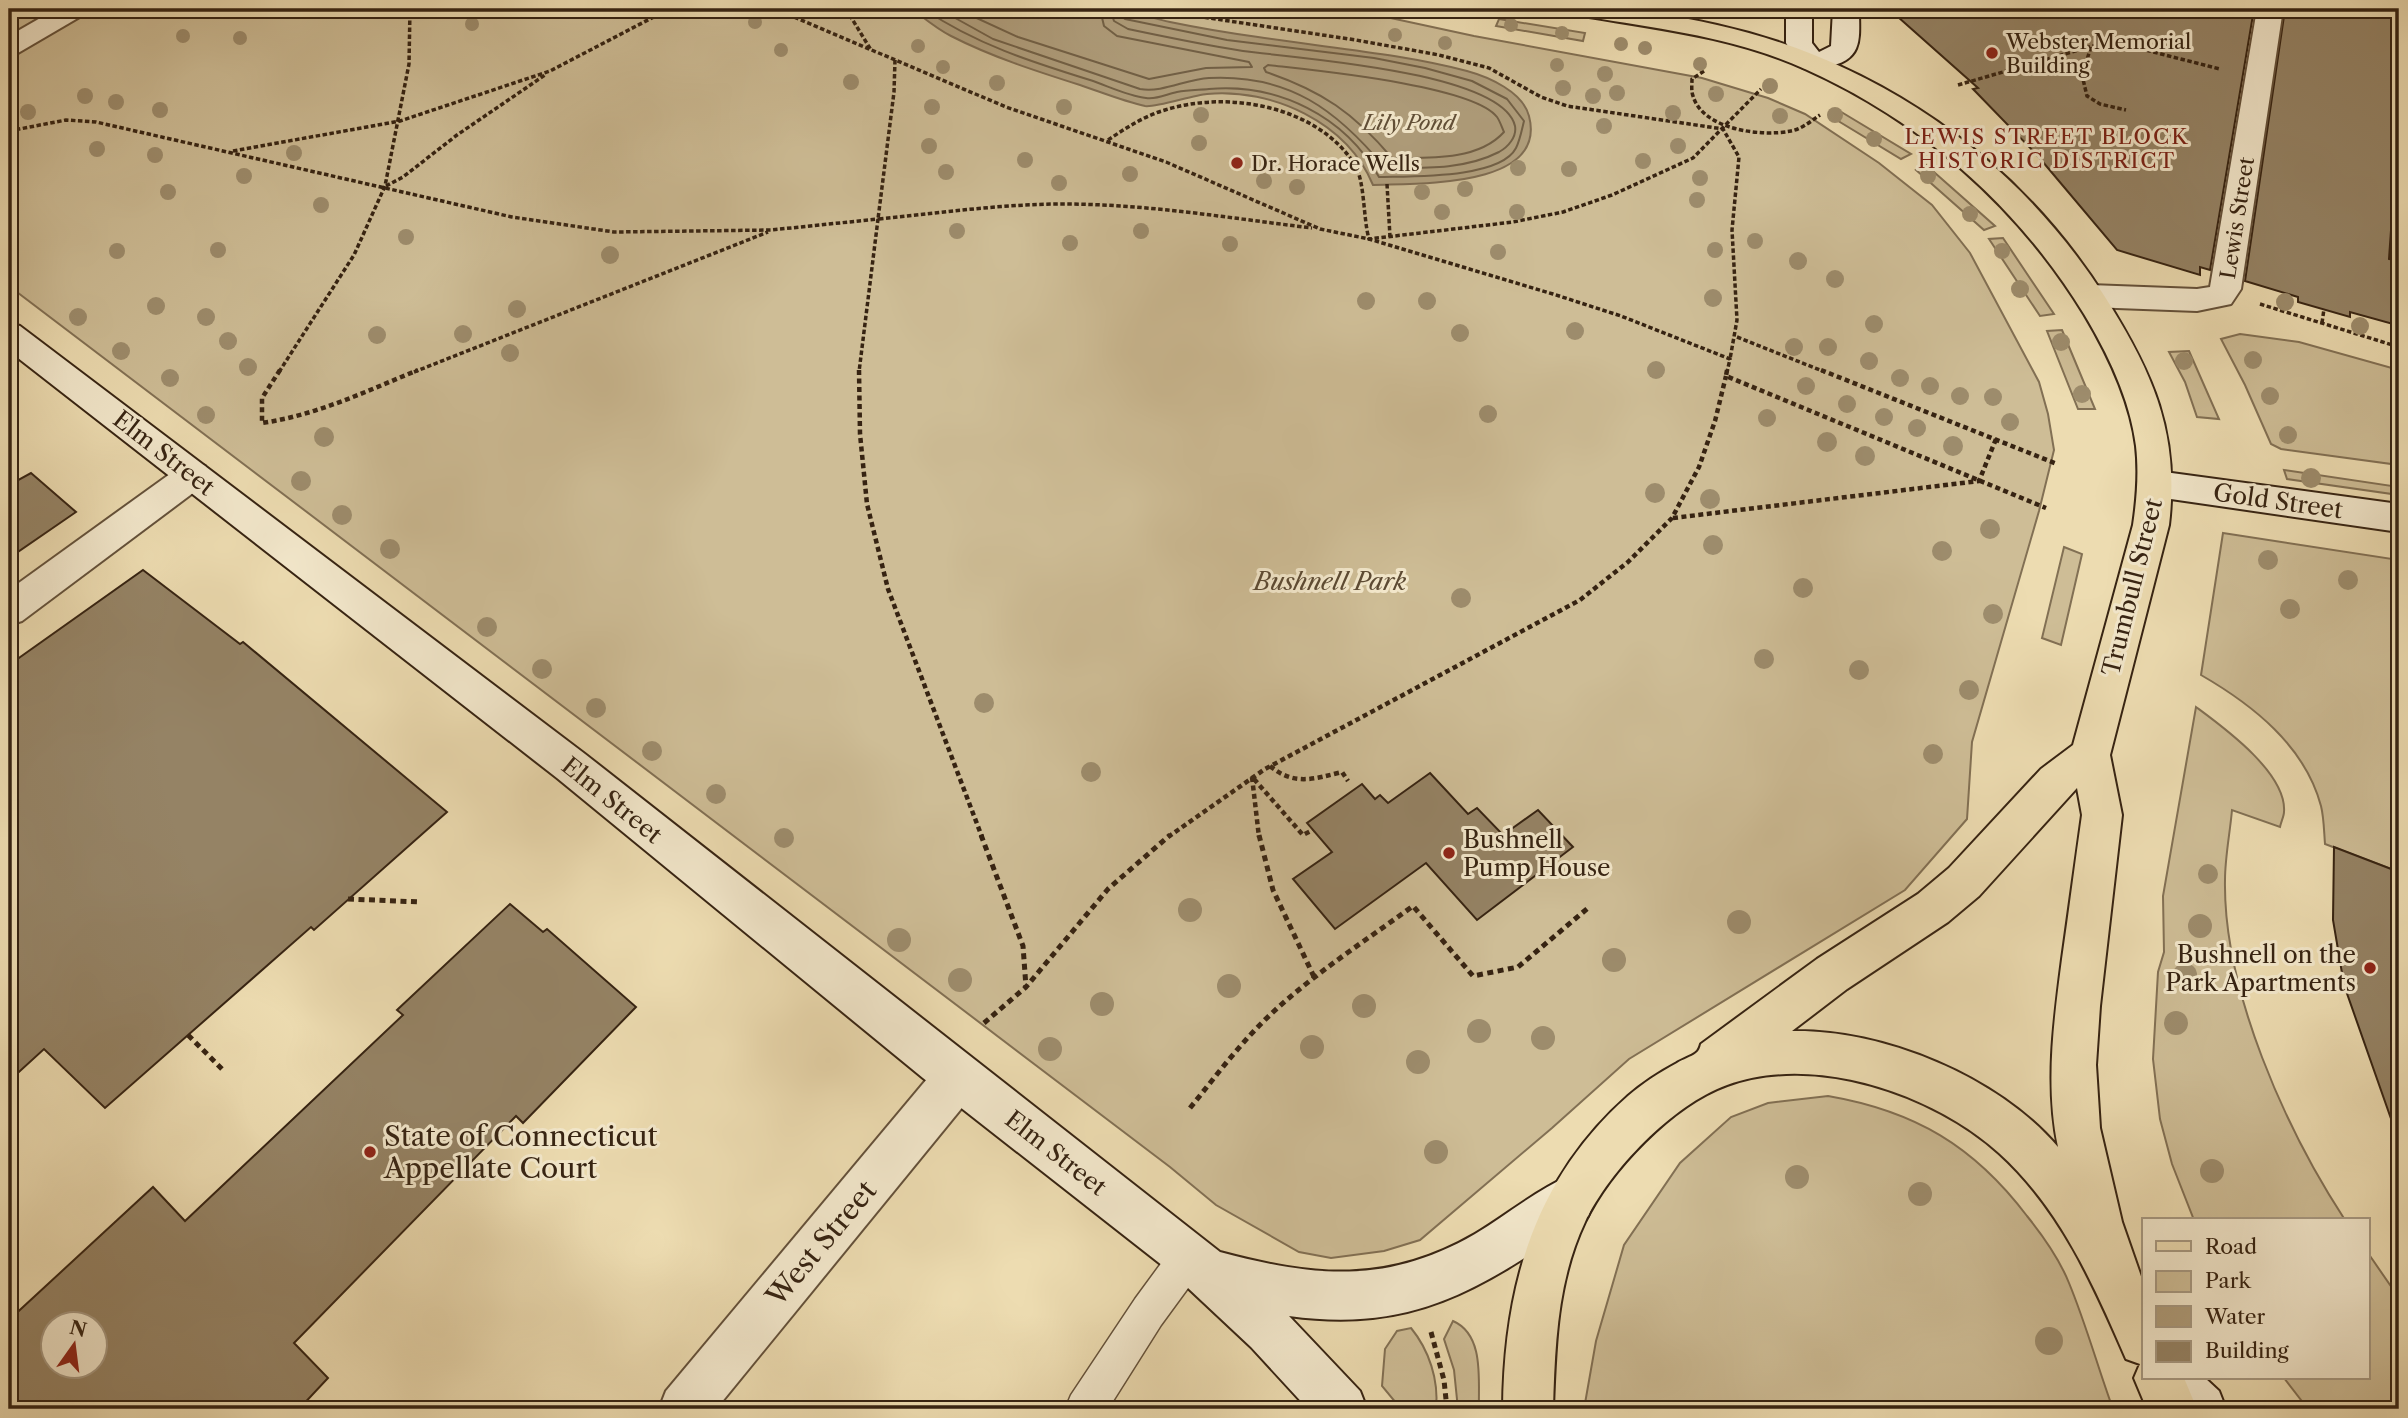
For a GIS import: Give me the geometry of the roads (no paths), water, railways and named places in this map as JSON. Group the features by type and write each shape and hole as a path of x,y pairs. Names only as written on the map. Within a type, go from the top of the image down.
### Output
{"main road":[{"name":"Trumbull Street","path":"1589,9 1700,30 1813,62 1879,96 1946,140 1982,168 2044,231 2090,296 2120,349 2145,403 2156,454 2157,485 2151,525 2090,755 2102,815 2078,1006 2074,1065 2077,1128 2098,1222 2115,1280"},
{"path":"1528,1409 1530,1338 1539,1282 1557,1226 1592,1164 1615,1138 1664,1097 1702,1072 1832,974 1933,908 1964,882 2000,845 2055,781 2090,755"},
{"path":"1702,1072 1752,1056 1776,1053 1822,1054 1870,1063 1947,1091 1986,1113 2033,1153 2079,1215 2115,1280 2142,1337"},
{"path":"2160,1380 2172,1409"}],"street":[{"path":"9,47 74,9"},
{"path":"1799,9 1799,43 1813,62 1837,57 1846,46 1846,9"},
{"name":"Lewis Street","path":"2090,296 2197,300 2220,296 2225,289 2270,9"},
{"name":"Elm Street","path":"9,334 571,766 958,1077 1199,1265 1342,1409"},
{"path":"9,610 193,475"},
{"name":"Gold Street","path":"2157,485 2399,518"},
{"name":"West Street","path":"684,1409 958,1077"},
{"name":"Elm Street","path":"1199,1265 1259,1287 1303,1294 1341,1296 1412,1288 1500,1246 1571,1199"},
{"path":"2170,1380 2202,1409"}],"lane":[{"path":"1084,1409 1148,1312 1199,1265"}],"water":[{"name":"Lily Pond","path":"912,9 1113,9 1214,30 1441,65 1485,77 1513,93 1526,107 1529,116 1529,140 1519,157 1499,169 1474,177 1446,182 1373,185 1361,163 1345,143 1305,114 1281,104 1257,97 1207,94 1150,106 1137,104 982,51 946,33"}],"place":[{"name":"Webster Memorial Building","path":"1992,53"},
{"name":"Dr. Horace Wells","path":"1237,163"},
{"name":"Bushnell Pump House","path":"1449,853"},
{"name":"Bushnell on the Park Apartments","path":"2370,968"},
{"name":"State of Connecticut Appellate Court","path":"370,1152"}],"district":[{"name":"LEWIS STREET BLOCK HISTORIC DISTRICT","path":"2047,148"}],"park label":[{"name":"Bushnell Park","path":"1330,581"}]}
